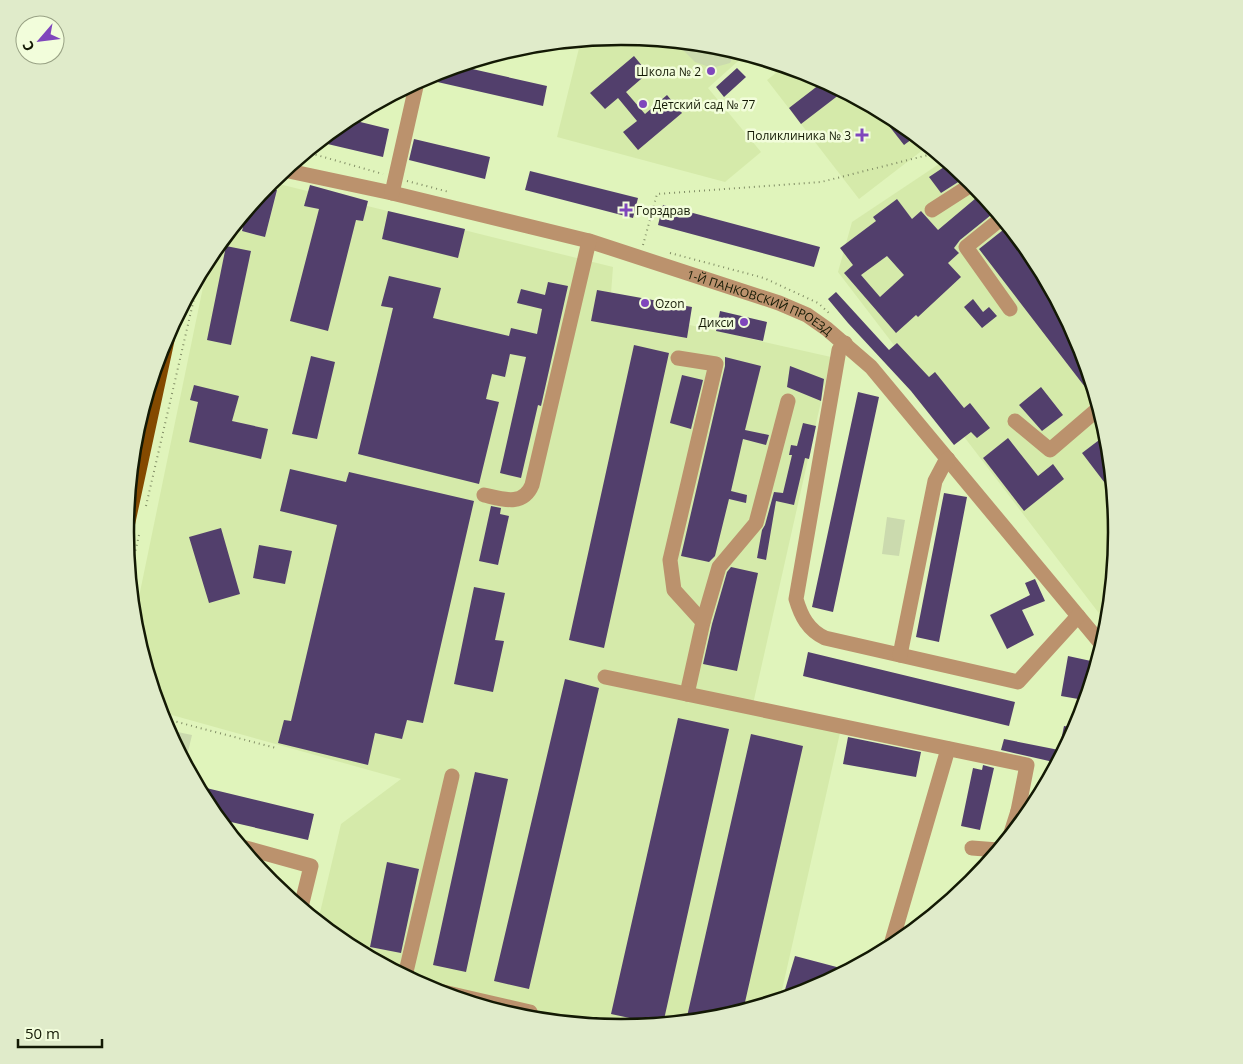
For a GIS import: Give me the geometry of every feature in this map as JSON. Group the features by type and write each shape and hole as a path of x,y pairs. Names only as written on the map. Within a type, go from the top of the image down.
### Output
{"main road":[{"path":"139,472 158,381"}],"street":[{"path":"392,193 415,91"},
{"name":"1-Й ПАНКОВСКИЙ ПРОЕЗД","path":"294,172 392,193 589,241 780,302 807,316 845,344 871,367 1096,638"},
{"path":"932,210 966,188"},
{"path":"997,222 966,247 1010,309"},
{"path":"484,495 511,500 525,496 530,491 589,241"},
{"path":"845,344 839,350 796,599 808,627 816,634 825,638 1018,682 1078,616"},
{"path":"678,358 716,364 670,560 674,590 702,622"},
{"path":"687,694 702,622 719,567 756,523 788,401"},
{"path":"1016,421 1050,450 1094,413"},
{"path":"900,655 935,481 948,460"},
{"path":"605,677 1027,765 1023,807"},
{"path":"894,936 948,748"},
{"path":"407,969 452,776"},
{"path":"972,848 991,849"},
{"path":"253,850 311,866 303,900"}],"path":[{"path":"643,245 657,194 821,182 929,155"},
{"path":"145,508 192,303"},
{"path":"135,552 141,527"},
{"path":"173,721 276,748"}],"shaded area":[{"name":"Детский сад № 77","path":"653,46 717,54 740,60 708,88 761,152 725,182 557,137 579,47"},
{"path":"682,49 732,58 730,63 712,68 695,62"},
{"name":"Поликлиника № 3","path":"773,70 837,95 892,127 923,150 859,199 767,80 776,73"},
{"path":"940,163 988,211 1026,261 1058,317 1071,346 1083,375 1099,437 1104,468 1108,532 1107,564 1101,616 838,272 852,222"},
{"path":"281,184 613,267 610,307 831,357 753,704 842,724 782,992 717,1010 685,1015 622,1019 590,1018 526,1010 495,1002 435,982 406,969 351,937 320,914 341,824 401,779 171,715 160,689 151,658 139,596 204,281 239,231 265,237 278,187"},
{"path":"887,517 905,520 899,556 882,554"},
{"path":"178,732 192,735 188,752"}],"building":[{"path":"634,56 648,73 626,92 645,114 667,95 682,113 638,150 623,132 637,121 618,98 605,109 590,93"},
{"path":"737,68 746,77 724,97 716,87"},
{"path":"472,69 547,86 543,106 436,82"},
{"path":"817,86 838,96 801,124 789,108"},
{"path":"359,122 389,129 383,157 328,144"},
{"path":"888,124 910,140 904,145"},
{"path":"414,139 490,157 485,179 409,160"},
{"path":"944,167 959,181 941,193 929,177"},
{"path":"530,171 638,198 633,218 525,190"},
{"path":"310,185 368,201 363,221 356,220 328,331 290,321 319,209 304,206"},
{"path":"277,190 265,237 242,231 243,226 255,211"},
{"path":"976,198 991,215 960,240 954,248 959,253 948,263 961,277 918,317 916,315 896,333 844,273 853,265 840,248 876,221 873,217 897,199 912,219 921,211 938,230","holes":["887,256 904,275 880,297 861,275"]},
{"path":"663,205 820,247 814,267 658,225"},
{"path":"388,211 465,229 458,258 382,239"},
{"path":"1003,230 1026,261 1058,317 1083,375 1087,390 979,249"},
{"path":"228,246 251,251 231,345 207,340 225,249"},
{"path":"389,276 441,288 433,318 509,336 511,328 537,334 542,309 517,303 521,289 545,295 548,282 568,286 541,406 538,405 521,478 500,473 526,357 510,354 505,377 492,374 486,399 499,402 479,484 358,454 393,308 381,306"},
{"path":"597,290 692,307 687,338 591,321"},
{"path":"836,292 889,350 897,343 929,377 935,372 964,408 970,403 990,428 977,438 971,432 954,445 911,391 828,299"},
{"path":"973,299 983,312 989,307 997,316 982,328 964,307"},
{"path":"720,311 767,322 763,341 716,331"},
{"path":"634,345 669,353 604,648 569,640"},
{"path":"311,356 335,362 317,439 292,434"},
{"path":"725,357 761,366 745,430 769,435 766,445 743,439 731,491 747,495 746,503 729,499 715,556 709,562 681,556 725,366"},
{"path":"790,366 824,379 821,401 787,387"},
{"path":"682,375 703,380 691,429 670,423"},
{"path":"194,385 239,396 232,421 268,429 261,459 189,442 198,402 190,400"},
{"path":"1041,387 1063,415 1042,431 1019,405"},
{"path":"858,392 879,397 833,612 812,607"},
{"path":"803,423 816,426 809,459 805,458 794,505 776,501 766,560 757,558 762,530 774,492 783,493 792,455 789,455 791,445 797,446"},
{"path":"1008,438 1038,476 1053,464 1064,479 1024,511 983,458"},
{"path":"1099,440 1105,484 1082,453"},
{"path":"290,469 346,482 349,472 474,501 423,723 407,720 402,739 375,733 368,765 278,743 284,720 291,721 337,525 280,511"},
{"path":"944,493 967,497 939,642 916,637"},
{"path":"491,506 501,508 500,514 509,516 498,565 479,561"},
{"path":"221,528 240,594 209,603 189,537"},
{"path":"259,545 292,551 285,584 253,578"},
{"path":"731,567 758,573 737,671 703,664 727,572"},
{"path":"1035,579 1045,601 1022,610 1034,635 1007,649 990,615 1030,595 1025,583"},
{"path":"474,587 505,593 495,640 504,641 493,692 454,684"},
{"path":"808,652 1015,702 1009,726 803,676"},
{"path":"1068,656 1091,661 1079,699 1061,696"},
{"path":"565,679 599,688 529,989 494,981"},
{"path":"678,718 729,729 665,1017 633,1019 611,1014"},
{"path":"1064,726 1067,727 1061,740"},
{"path":"751,734 803,746 745,1003 687,1015"},
{"path":"848,737 921,752 916,777 843,764"},
{"path":"1004,739 1057,750 1051,761 1001,750"},
{"path":"983,765 994,768 980,830 961,826 973,768 982,770"},
{"path":"475,772 508,779 466,972 433,965"},
{"path":"208,788 314,814 308,840 231,822"},
{"path":"387,862 419,869 401,953 370,947"},
{"path":"795,956 839,968 808,982 785,991"}],"place":[{"name":"Школа № 2","path":"711,71"},
{"name":"Детский сад № 77","path":"643,104"},
{"name":"Поликлиника № 3","path":"862,135"},
{"name":"Горздрав","path":"626,210"},
{"name":"Ozon","path":"645,303"},
{"name":"Дикси","path":"744,322"}]}
